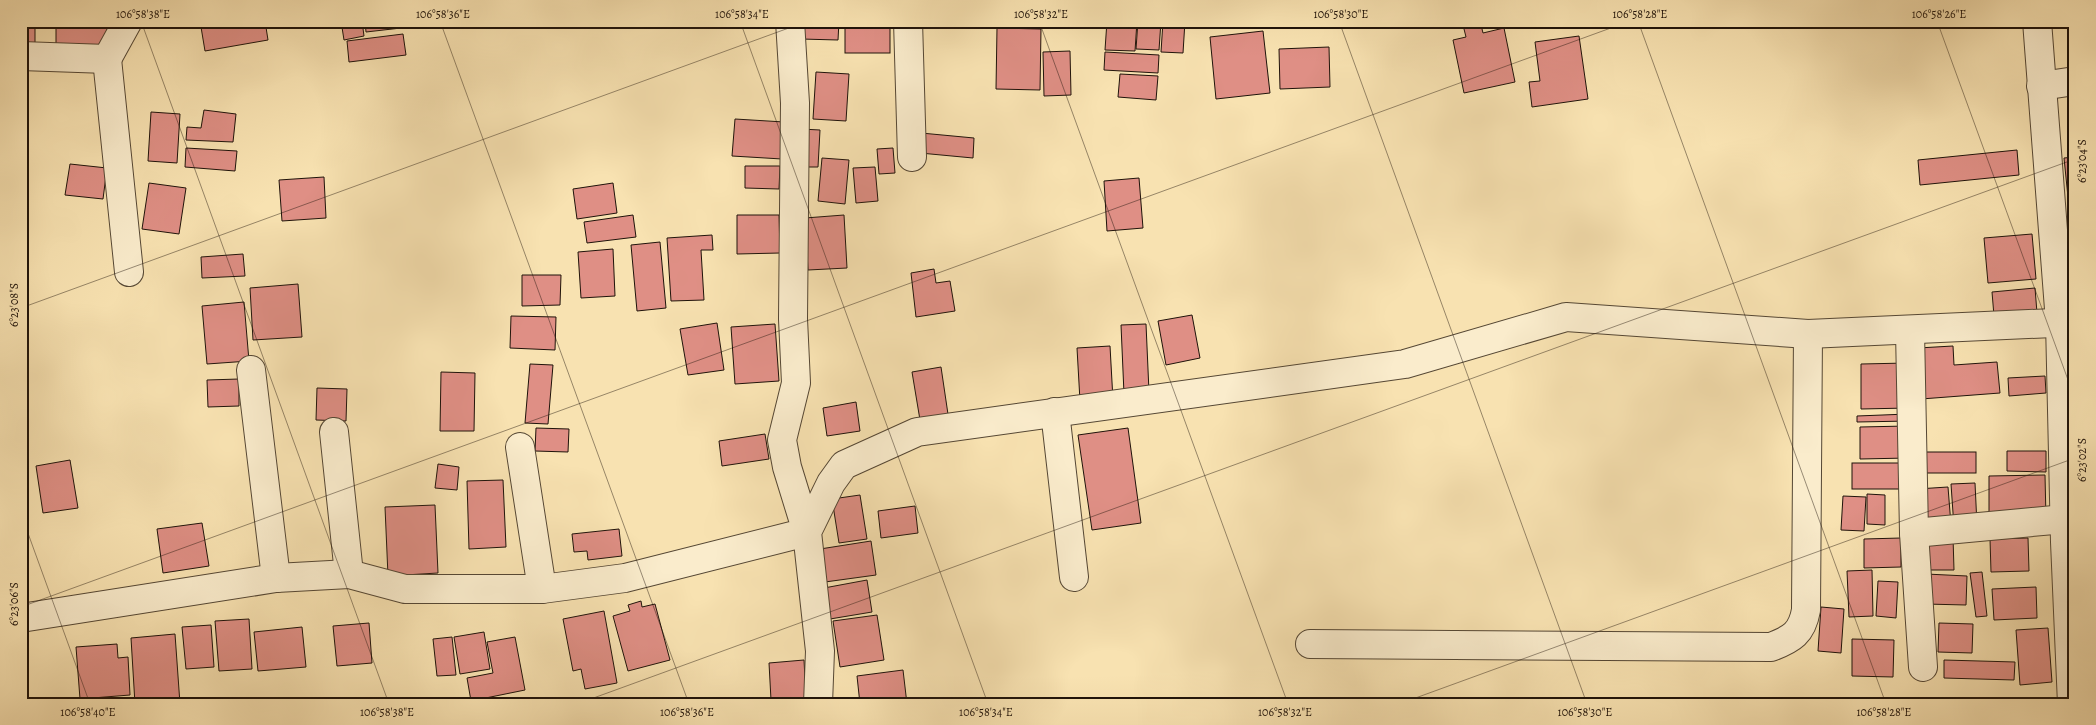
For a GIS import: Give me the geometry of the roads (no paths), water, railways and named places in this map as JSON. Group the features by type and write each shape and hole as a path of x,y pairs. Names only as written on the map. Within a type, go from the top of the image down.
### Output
{"street":[{"path":"128,21 107,58 129,272"},
{"path":"790,21 795,102 793,319 796,383 782,440 787,467 807,532 820,651 818,704"},
{"path":"908,21 912,158"},
{"path":"2036,21 2041,86 2068,322 2068,535 2072,704"},
{"path":"21,56 107,58"},
{"path":"2041,86 2075,81"},
{"path":"21,618 276,578 349,574 405,589 542,589 624,578 807,532 831,483 844,465 917,432 1406,364 1566,317 1808,334 1910,331 2068,322"},
{"path":"1910,331 1914,533 1923,667"},
{"path":"1310,644 1771,647 1785,642 1797,633 1804,624 1806,610 1808,334"},
{"path":"251,370 276,578"},
{"path":"1055,412 1074,577"},
{"path":"334,432 349,574"},
{"path":"520,447 542,589"},
{"path":"1914,533 2068,535"}]}
